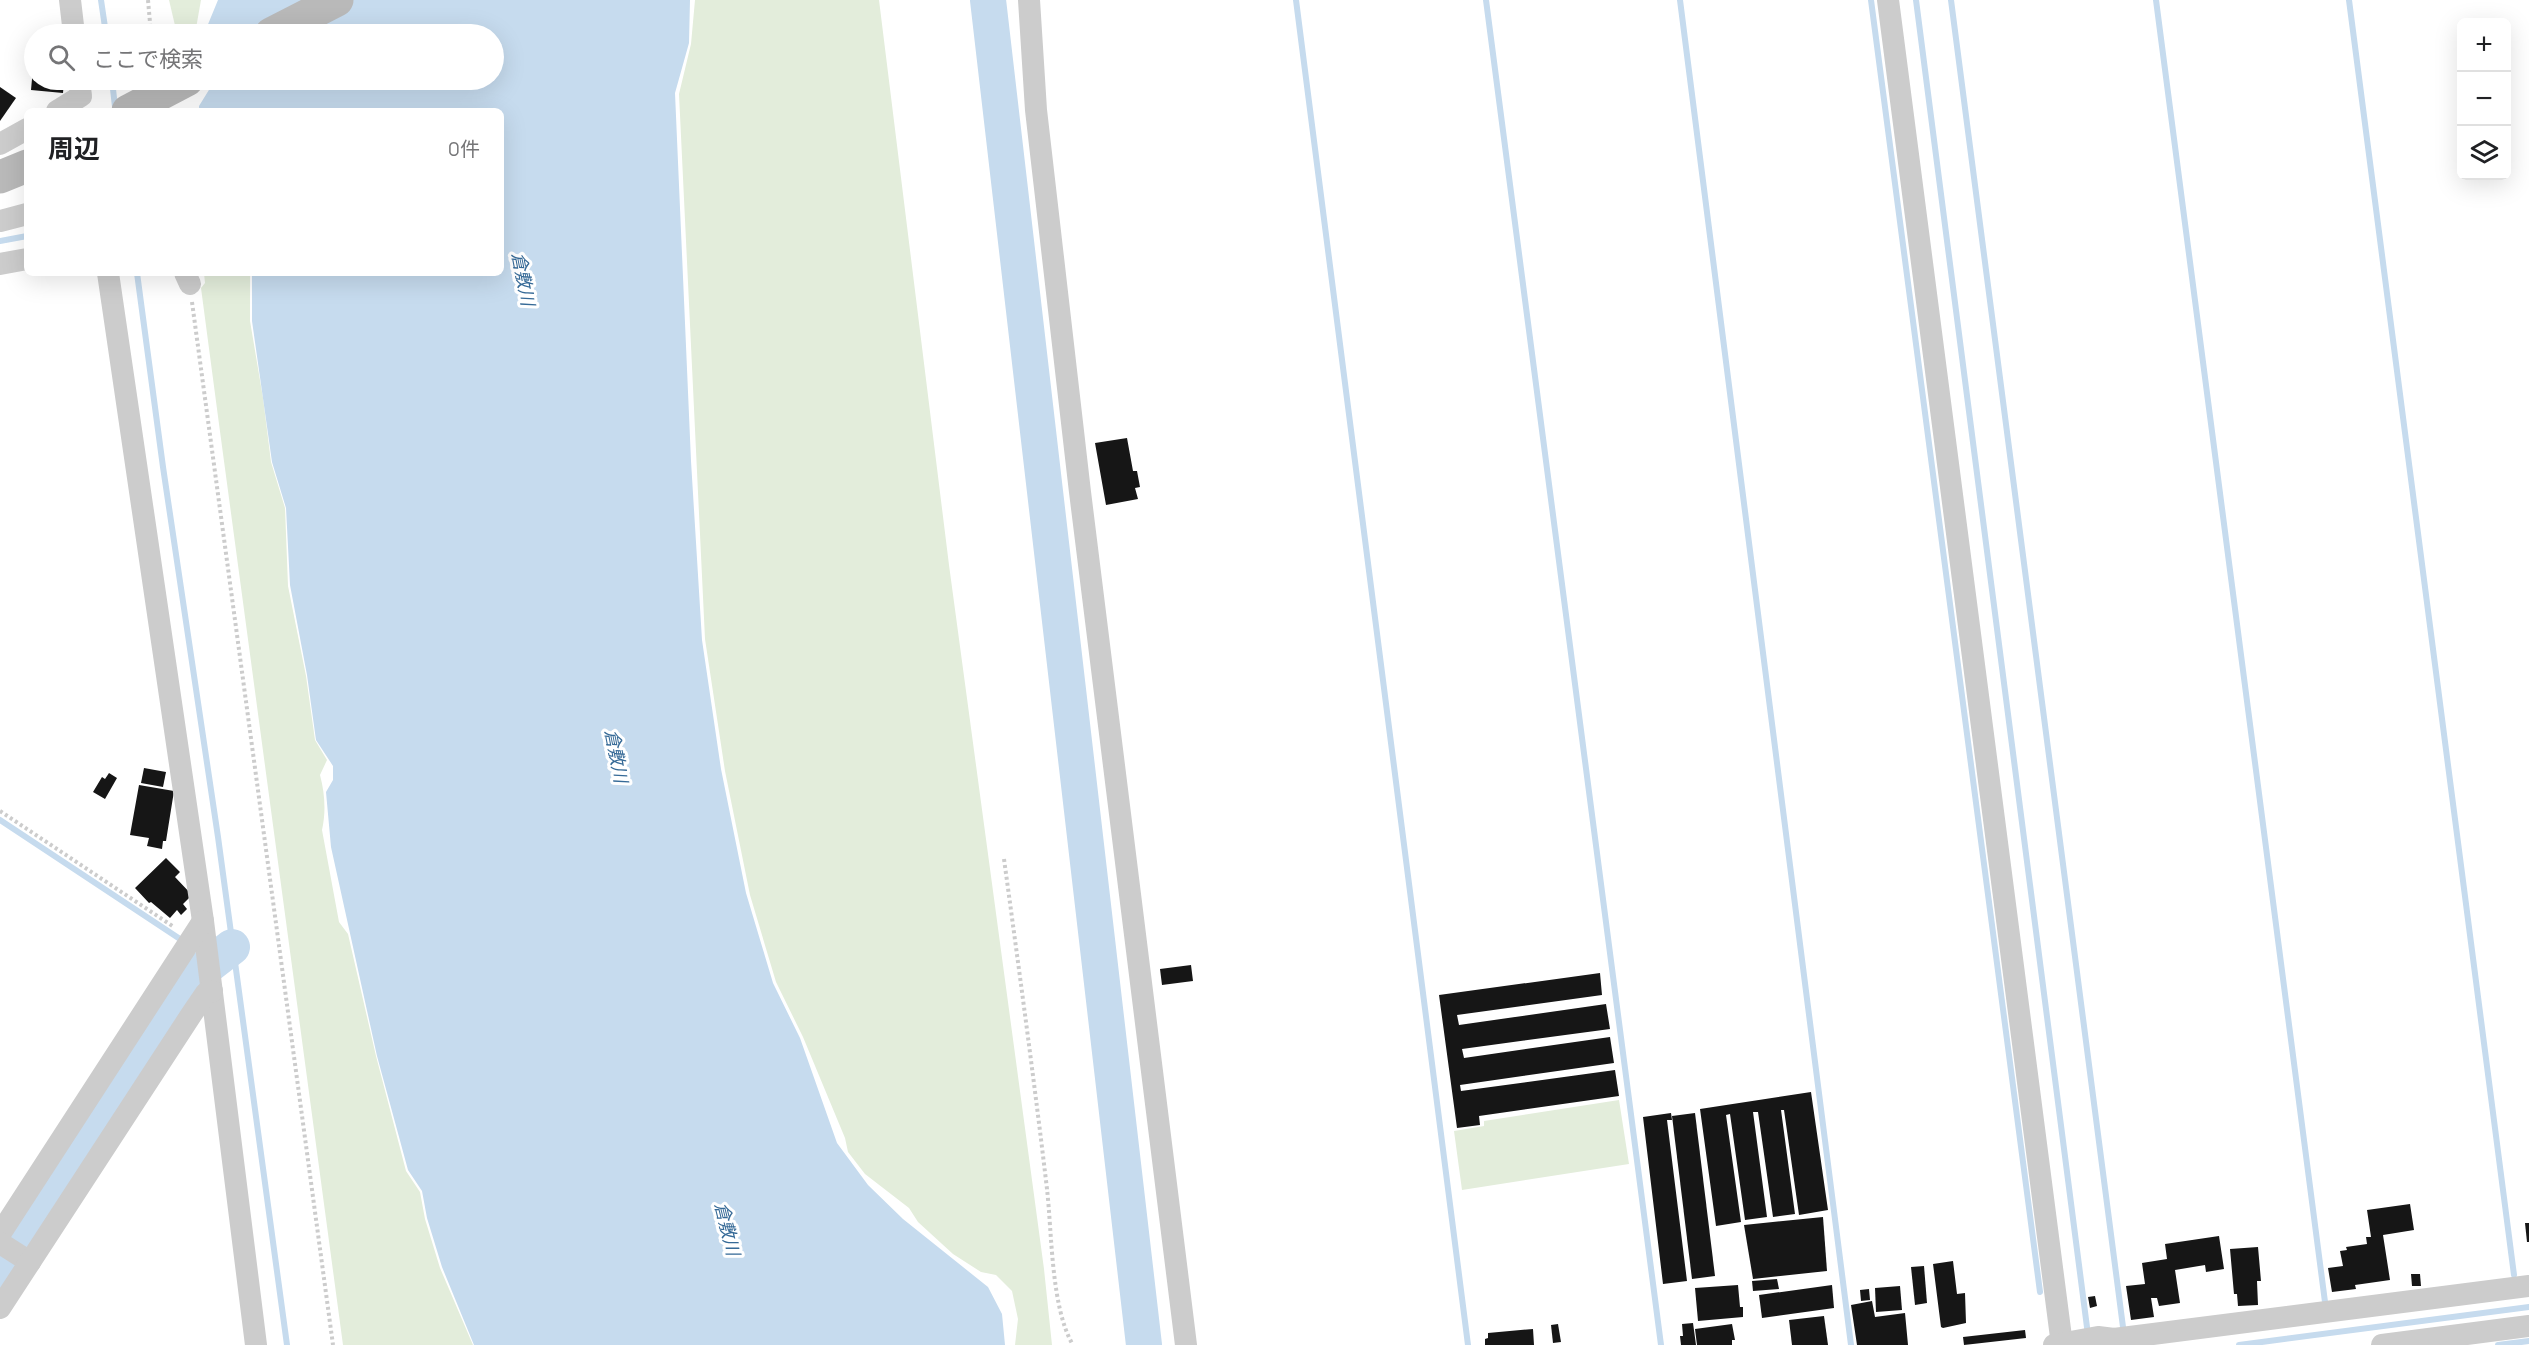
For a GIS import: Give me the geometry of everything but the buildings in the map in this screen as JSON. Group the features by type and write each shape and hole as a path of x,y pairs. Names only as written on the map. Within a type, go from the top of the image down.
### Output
{"street":[{"path":"70,0 73,24"},
{"path":"291,24 337,0"},
{"path":"1029,0 1036,110 1080,492 1186,1345"},
{"path":"1888,0 2083,1342 2529,1286"},
{"path":"134,108 167,90"},
{"path":"62,108 81,95"},
{"path":"0,144 24,131"},
{"path":"0,177 24,167"},
{"path":"0,221 24,215"},
{"path":"0,264 24,260"},
{"path":"108,276 200,936 211,983 256,1345"},
{"path":"0,1308 12,1249 200,936"},
{"path":"12,1249 191,1015 211,983"},
{"path":"2382,1345 2529,1326"}],"path":[{"path":"148,0 150,24"},
{"path":"188,279 333,1345"},
{"path":"0,811 200,936"},
{"path":"1004,859 1059,1302 1064,1329 1073,1345"}],"green space":[{"path":"169,0 201,0 197,24 175,24"},
{"path":"695,0 879,0 949,565 1044,1269 1052,1345 1015,1345 1018,1319 1012,1291 996,1275 981,1272 953,1254 918,1222 909,1208 865,1174 848,1152 845,1138 803,1037 776,982 750,895 725,771 705,639 679,94 691,44"},
{"path":"204,276 250,276 250,321 271,462 285,508 288,586 306,676 315,740 327,760 320,775 324,803 322,830 339,922 348,934 376,1056 406,1171 420,1192 425,1219 440,1268 473,1345 343,1345 201,288 205,283"},
{"path":"1619,1100 1629,1164 1462,1190 1454,1131 1484,1126 1484,1121"}],"water":[{"name":"倉敷川","path":"218,0 690,0 689,43 675,93 691,461 702,640 721,769 746,893 773,983 800,1038 837,1143 868,1185 903,1219 988,1287 1002,1314 1005,1345 474,1345 442,1267 427,1218 422,1191 408,1170 377,1056 331,847 326,792 333,780 333,766 316,740 307,675 290,585 286,508 272,462 252,321 252,276 504,276 504,108 199,108 199,106 209,90 504,90 504,24 208,24"}],"waterway":[{"path":"101,0 105,24"},
{"path":"988,0 1144,1345"},
{"path":"1296,0 1468,1345"},
{"path":"1486,0 1661,1345"},
{"path":"1680,0 1851,1345"},
{"path":"1871,0 2040,1292"},
{"path":"1916,0 2088,1335"},
{"path":"1951,0 2123,1327"},
{"path":"2156,0 2325,1302"},
{"path":"2349,0 2514,1275"},
{"path":"113,90 115,107"},
{"path":"0,241 24,237"},
{"path":"137,276 163,467 218,837 287,1345"},
{"path":"0,820 180,939"},
{"path":"0,1278 201,971 232,947"},
{"path":"4,1261 10,1264"},
{"path":"2239,1345 2529,1307"},
{"path":"2498,1345 2529,1341"}]}
